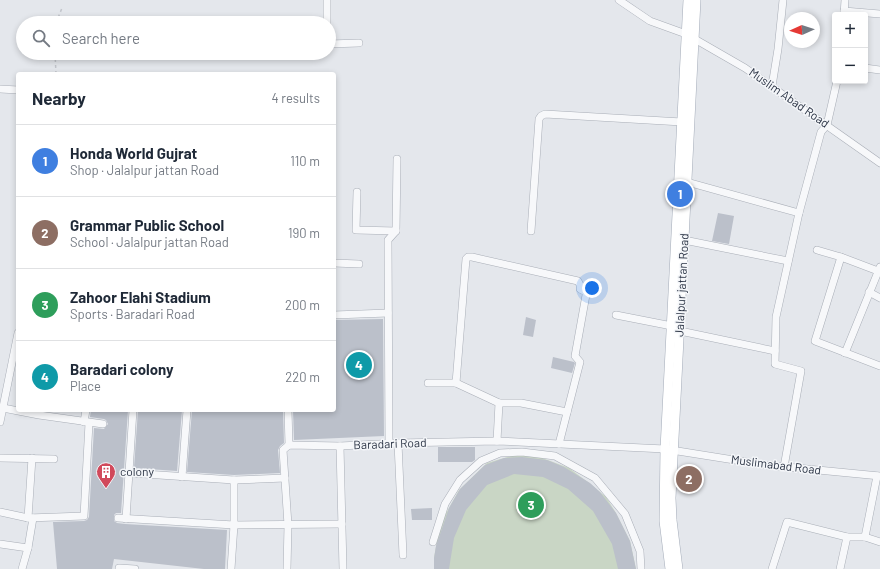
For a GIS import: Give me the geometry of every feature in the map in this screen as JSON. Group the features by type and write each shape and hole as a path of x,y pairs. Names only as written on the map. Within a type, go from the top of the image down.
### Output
{"main road":[{"name":"Jalalpur jattan Road","path":"678,281 684,240 687,182 690,36 688,0"},
{"name":"Jalalpur jattan Road","path":"670,569 664,521 676,329 682,122 690,36 696,0"},
{"name":"Jalalpur jattan Road","path":"669,450 672,520 678,569"}],"street":[{"path":"327,0 327,16"},
{"name":"Muslim Abad Road","path":"619,0 650,21 690,36 745,68 880,163"},
{"path":"772,86 778,49 783,0"},
{"path":"844,12 845,0"},
{"path":"868,14 880,14"},
{"path":"336,44 359,43"},
{"path":"868,68 880,70"},
{"path":"784,467 801,371 775,364 776,317 799,213 821,132 826,124 836,84"},
{"path":"0,89 16,90"},
{"path":"531,231 539,119 541,116 545,114 682,122"},
{"path":"389,444 388,240 396,231 397,159"},
{"path":"687,182 799,213"},
{"path":"356,192 356,230 396,231"},
{"path":"684,240 788,261"},
{"path":"817,250 879,269 868,292 845,353"},
{"path":"456,383 466,259 468,257 578,281 580,289 586,292 575,356 580,362 559,444"},
{"path":"841,257 815,341 880,366"},
{"path":"336,263 359,264"},
{"path":"868,292 880,298"},
{"path":"336,315 388,313"},
{"path":"616,315 775,351"},
{"path":"0,422 16,350"},
{"path":"428,383 456,383 499,403 521,403 567,412"},
{"path":"497,441 499,403"},
{"path":"3,408 16,411"},
{"path":"24,412 103,424"},
{"path":"0,512 31,518 84,516 86,412"},
{"path":"126,519 133,412"},
{"path":"182,477 187,412"},
{"path":"287,569 288,525 283,450 289,445 288,412"},
{"name":"Baradari Road","path":"289,445 340,446 497,441 669,450"},
{"path":"398,443 402,555"},
{"path":"340,446 343,569"},
{"name":"Muslimabad Road","path":"669,450 784,467 878,476"},
{"path":"433,542 444,504 460,480 481,461 500,453 522,452 554,456 595,478 624,514 640,551 641,569"},
{"path":"0,458 54,459"},
{"path":"22,569 28,548 31,518 32,458"},
{"path":"129,474 234,480 284,478"},
{"path":"865,537 878,476"},
{"path":"231,569 234,525 234,480"},
{"path":"118,518 234,525 342,524"},
{"path":"772,569 787,522 847,537 865,537 880,542"},
{"path":"840,569 847,537"},
{"path":"0,544 28,548"},
{"path":"119,568 135,569"}],"path":[{"path":"59,16 62,8"},
{"path":"55,60 56,72"}],"green space":[{"path":"511,456 537,456 569,468 606,497 630,541 636,569 434,569 434,558 440,524 459,490 487,463"}],"building":[{"path":"718,213 734,216 729,244 712,241"},
{"path":"526,317 536,320 533,337 523,335"},
{"path":"383,319 384,436 294,440 293,412 336,412 336,320"},
{"path":"553,357 574,362 572,373 551,368"},
{"name":"colony","path":"91,412 128,412 121,513 116,513 114,515 114,521 125,524 227,530 225,569 204,569 114,559 112,569 57,569 53,522 84,521 89,517 94,428 104,429 108,424 104,419 90,417"},
{"name":"colony","path":"138,412 182,412 177,471 134,468"},
{"name":"colony","path":"192,412 283,412 284,443 278,450 280,473 234,475 187,472"},
{"path":"438,447 475,447 475,460 472,462 438,462"},
{"path":"522,457 547,460 564,467 590,483 600,492 616,513 630,541 636,569 618,569 612,544 593,511 568,489 543,477 514,474 487,485 466,510 454,538 449,569 434,569 436,546 449,508 460,489 485,465 504,458"},
{"path":"432,508 432,520 412,520 411,509"}],"place":[{"name":"Honda World Gujrat","path":"680,194"},
{"name":"Baradari colony","path":"359,365"},
{"name":"Grammar Public School","path":"689,479"},
{"name":"colony","path":"106,489"},
{"name":"Zahoor Elahi Stadium","path":"531,505"}]}
